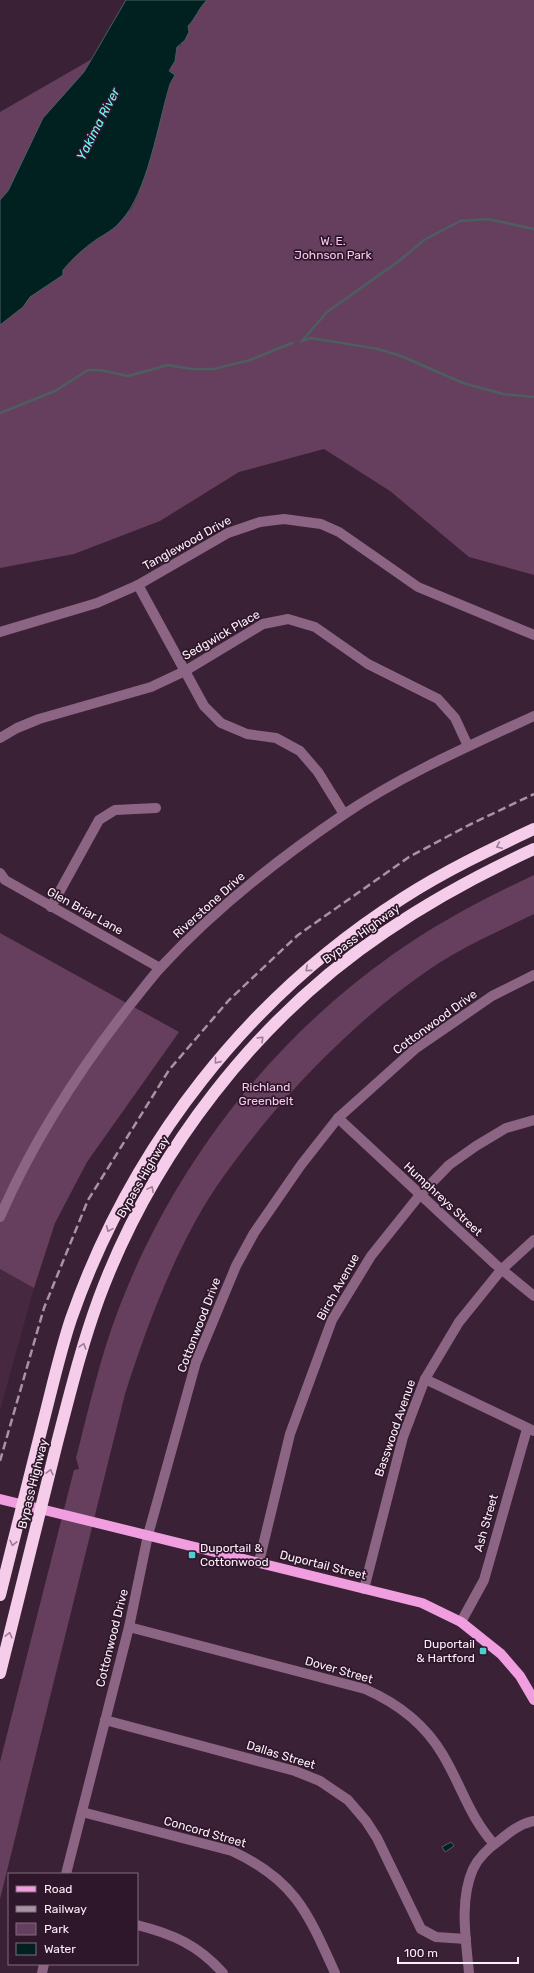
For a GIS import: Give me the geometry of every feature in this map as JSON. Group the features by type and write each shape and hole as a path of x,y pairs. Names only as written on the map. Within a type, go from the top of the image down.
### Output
{"highway":[{"name":"Bypass Highway","path":"0,1595 71,1320 90,1270 116,1214 141,1168 190,1095 224,1053 258,1015 291,983 327,952 365,924 450,870 534,829"},
{"name":"Bypass Highway","path":"0,1673 78,1362 100,1296 115,1258 155,1181 200,1113 256,1044 317,984 383,933 440,897 474,878 534,849"}],"main road":[{"name":"Duportail Street","path":"0,1499 422,1603 461,1622 501,1654 531,1686 534,1700"}],"street":[{"name":"Tanglewood Drive","path":"0,632 97,603 138,585 228,533 260,522 284,519 320,524 339,532 418,587 534,635"},
{"path":"138,585 204,706 221,723 247,734 276,738 300,751 318,772 344,814"},
{"name":"Sedgwick Place","path":"0,738 17,728 39,719 151,687 185,671 263,624 288,619 315,627 368,664 438,699 455,718 468,746"},
{"name":"Riverstone Drive","path":"0,1217 55,1112 101,1042 160,968 206,923 270,866 344,814 398,782 468,746 534,716"},
{"path":"51,907 99,820 115,810 156,808"},
{"name":"Glen Briar Lane","path":"0,873 5,880 160,968"},
{"name":"Cottonwood Drive","path":"66,1873 129,1627 148,1535 196,1362 236,1266 254,1233 301,1165 338,1118 415,1049 492,996 534,976"},
{"name":"Humphreys Street","path":"338,1118 419,1196 501,1270 534,1296"},
{"name":"Birch Avenue","path":"259,1562 290,1434 332,1320 370,1256 419,1196 449,1165 476,1146 506,1128 534,1120"},
{"name":"Basswood Avenue","path":"364,1588 399,1452 425,1379 459,1322 501,1270 534,1240"},
{"path":"425,1379 531,1430"},
{"name":"Ash Street","path":"461,1622 484,1580 531,1430"},
{"name":"Dover Street","path":"129,1627 365,1689 383,1697 412,1717 432,1739 443,1754 480,1829 494,1844"},
{"name":"Dallas Street","path":"105,1720 295,1771 320,1780 348,1800 366,1821 377,1838 421,1929 436,1937 466,1939"},
{"name":"Concord Street","path":"82,1812 232,1851 254,1861 274,1876 294,1895 310,1918 335,1973"},
{"path":"469,1973 466,1939 467,1892 473,1868 494,1844 518,1826 534,1821"},
{"path":"505,1836 521,1830 534,1828"},
{"path":"138,1925 177,1937 195,1948 223,1973"}],"shaded area":[{"path":"0,1269 34,1288 0,1410"}],"green space":[{"name":"W. E. Johnson Park","path":"207,0 534,0 534,575 469,557 390,491 324,449 239,472 160,521 74,554 0,568 0,325 30,297 62,275 63,270 82,250 115,227 131,209 138,195 153,148 172,79 170,69 175,61 177,47 181,45 188,27 202,5"},
{"path":"92,59 8,191 0,200 0,112"},
{"name":"Richland Greenbelt","path":"534,875 534,914 468,946 430,969 384,1003 362,1022 300,1082 244,1148 210,1196 184,1243 156,1306 125,1394 0,1899 0,1762 74,1470 79,1469 76,1458 106,1345 119,1308 141,1256 167,1206 197,1157 230,1111 266,1068 305,1027 347,989 392,955 426,932 497,893"},
{"path":"0,933 179,1032 87,1162 55,1223 34,1288 0,1269"}],"water":[{"name":"Yakima River","path":"126,0 207,0 188,26 189,32 185,40 177,47 175,61 169,71 175,75 170,84 145,175 130,208 119,224 97,239 75,257 63,270 63,275 30,297 23,307 0,325 0,200 8,191 43,118 84,72"},
{"path":"451,1842 454,1846 445,1852 442,1847"}],"waterway":[{"path":"301,342 327,312 399,261 424,240 460,221 488,219 534,229"},
{"path":"302,341 311,338 378,349 401,356 463,383 503,394 534,397"},
{"path":"0,413 55,391 88,370 100,370 128,376 168,365 192,369 214,369 250,360 292,343"}],"railway":[{"path":"0,1461 44,1308 88,1200 169,1070 229,1000 298,935 409,857 469,825 534,794"}],"place":[{"name":"Duportail & Cottonwood","path":"192,1555"},
{"name":"Duportail & Hartford","path":"483,1651"}]}
